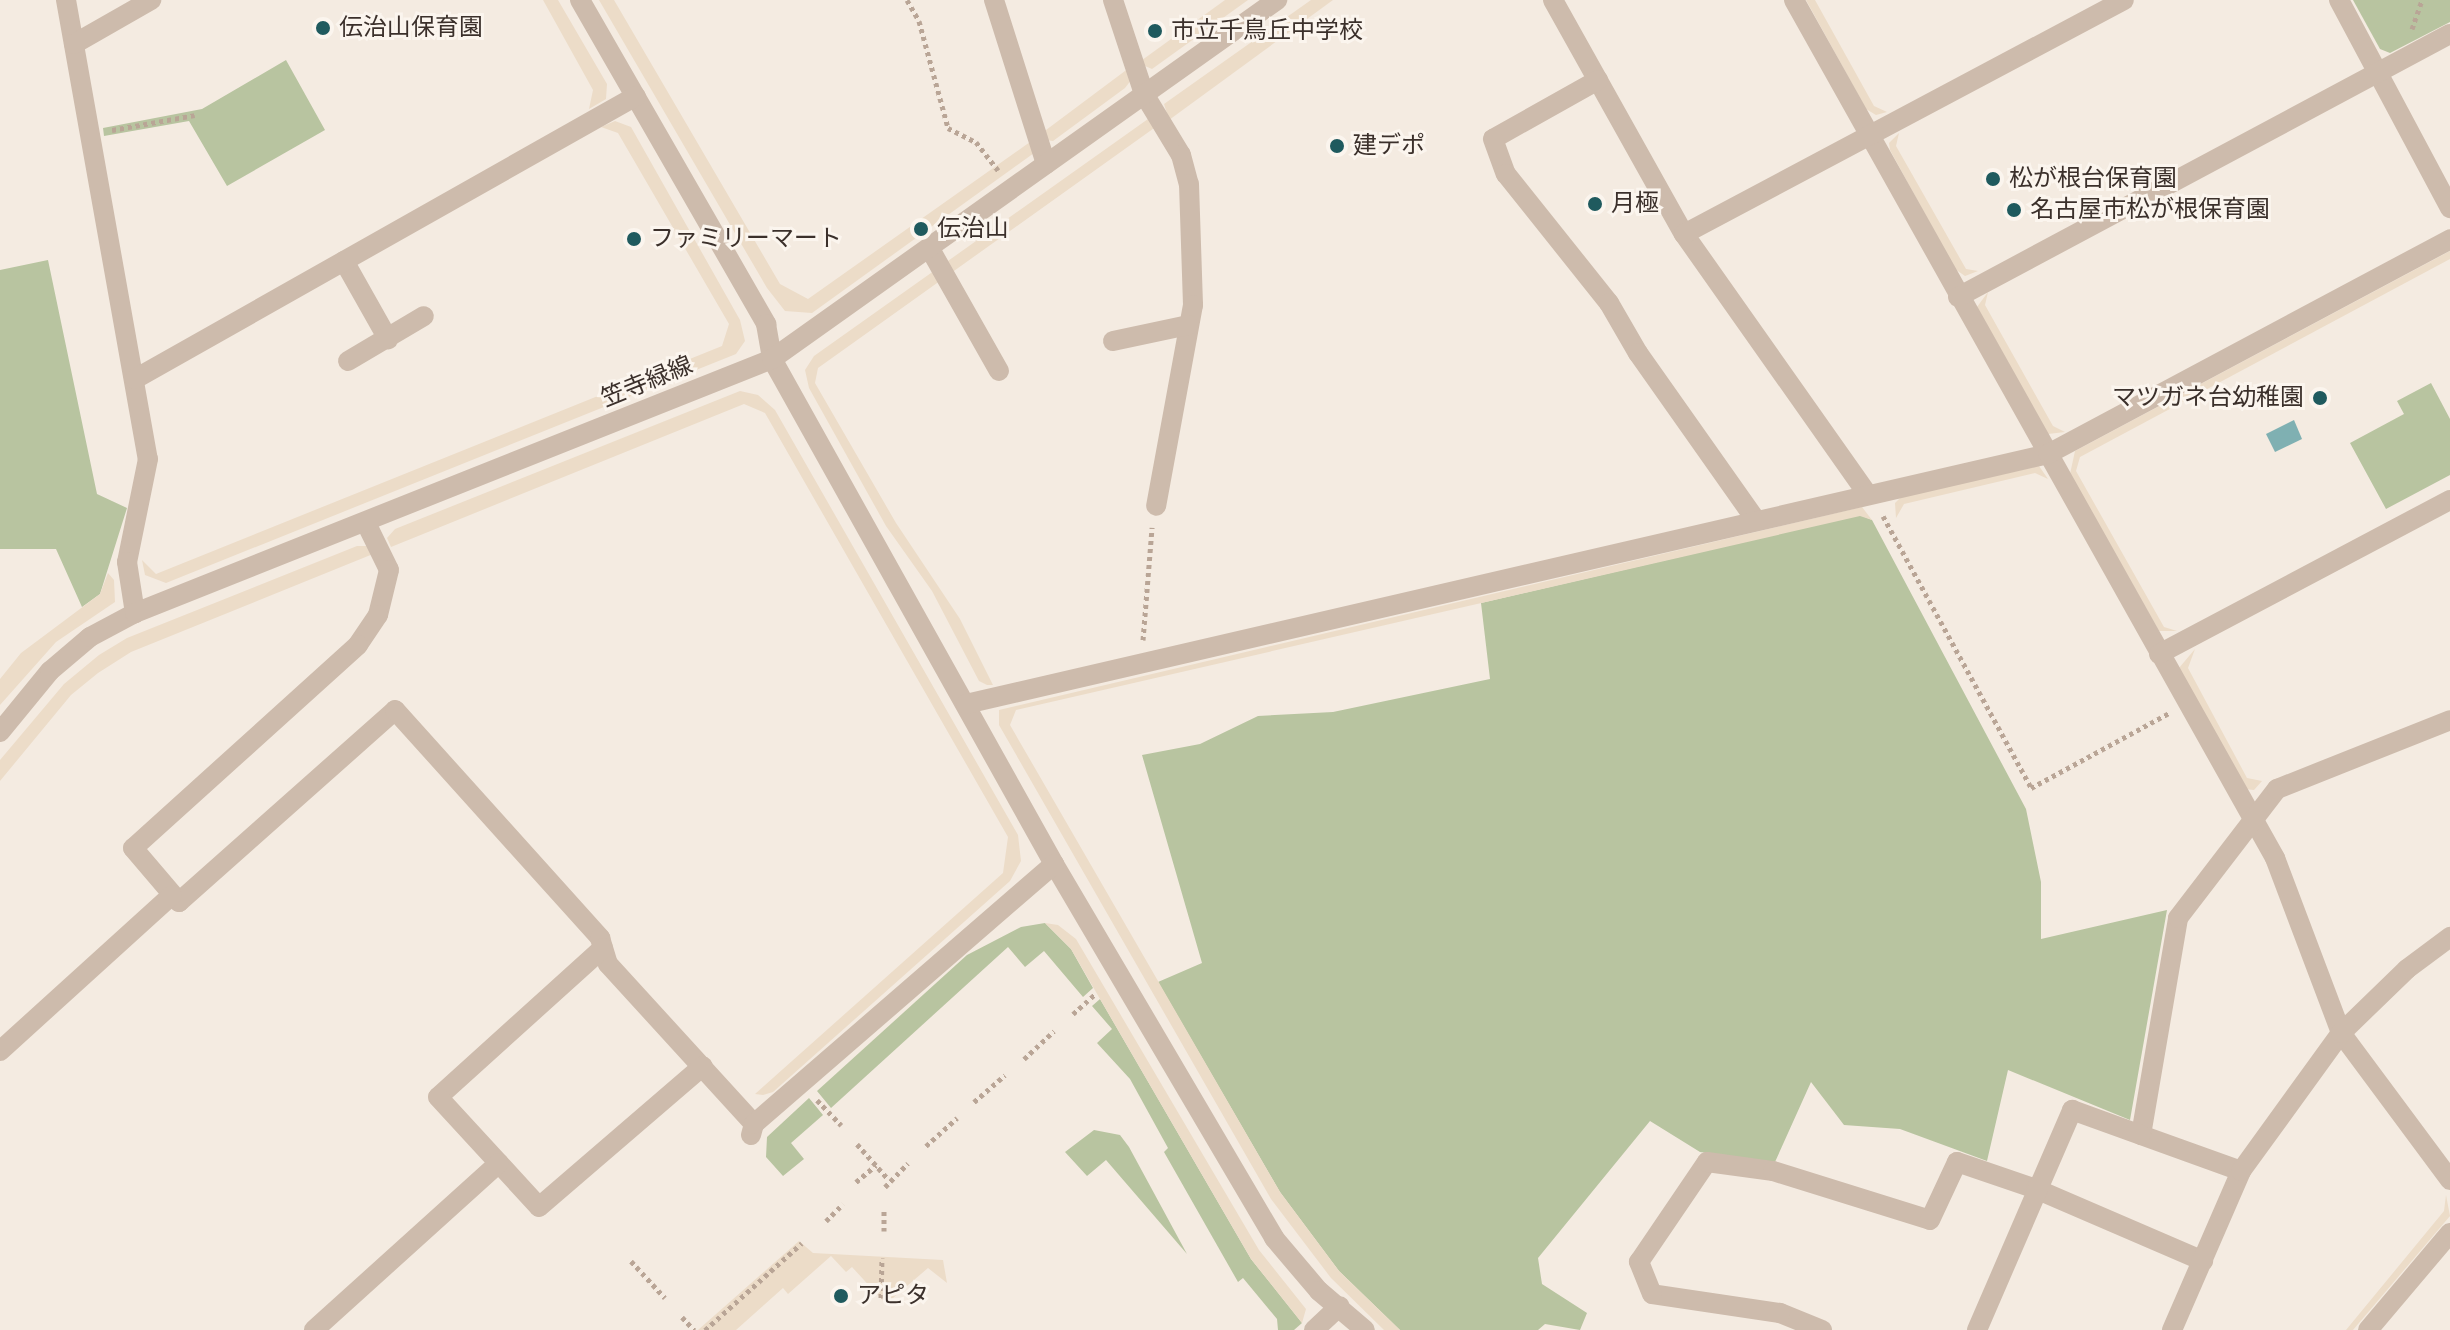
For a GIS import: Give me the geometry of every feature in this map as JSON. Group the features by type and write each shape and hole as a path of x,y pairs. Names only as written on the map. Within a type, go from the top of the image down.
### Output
{"street":[{"path":"66,0 148,459 127,562 135,613"},
{"path":"74,44 151,0"},
{"path":"580,0 766,324 772,359 1054,864 1274,1238 1319,1291 1365,1330"},
{"path":"994,0 1046,164"},
{"path":"1113,0 1144,94 1181,155 1189,184 1195,257 1188,325 1156,506"},
{"name":"笠寺緑線","path":"0,732 50,671 90,637 135,613 772,359 1277,0"},
{"path":"1553,0 1684,234 1868,495"},
{"path":"1794,0 2275,858 2341,1033 2450,1180"},
{"path":"1684,234 2124,0"},
{"path":"2339,0 2450,208"},
{"path":"1958,297 2450,34"},
{"path":"1598,80 1493,139 1506,174 1609,303 1638,353 1755,519"},
{"path":"135,379 636,96"},
{"path":"966,704 1755,519 2048,454 2450,239"},
{"path":"930,249 999,371"},
{"path":"344,261 388,339"},
{"path":"348,361 424,316"},
{"path":"1113,341 1188,325"},
{"path":"2159,654 2450,500"},
{"path":"366,523 389,570 378,615 358,645 133,848 179,902 395,710 600,938 608,964 703,1066 753,1131 1054,864"},
{"path":"2141,1135 2178,918 2277,789 2450,720"},
{"path":"0,1051 172,895"},
{"path":"2172,1330 2241,1171 2341,1033 2407,969 2450,937"},
{"path":"603,948 438,1097 539,1207 703,1066"},
{"path":"1977,1330 2072,1110 2241,1171"},
{"path":"1822,1330 1780,1313 1652,1294 1639,1262 1707,1162 1773,1171 1930,1220 1957,1162 2036,1189 2203,1261"},
{"path":"314,1330 499,1163"},
{"path":"2368,1330 2450,1233"},
{"path":"1314,1330 1340,1306"}],"path":[{"path":"907,0 919,21 948,128 976,142 995,167"},
{"path":"91,134 195,115"},
{"path":"1868,495 2031,788 2187,704"},
{"path":"1139,662 1148,616 1147,554 1156,506"},
{"path":"1073,1014 1096,993"},
{"path":"1024,1059 1054,1031"},
{"path":"974,1102 1005,1075"},
{"path":"813,1095 841,1125"},
{"path":"926,1146 957,1118"},
{"path":"857,1144 889,1180"},
{"path":"885,1187 908,1163"},
{"path":"856,1182 876,1165"},
{"path":"826,1221 843,1204"},
{"path":"884,1210 884,1231"},
{"path":"705,1330 802,1243"},
{"path":"881,1298 882,1258"},
{"path":"631,1261 665,1298"},
{"path":"682,1317 694,1330"}],"green space":[{"path":"2353,0 2450,0 2450,22 2390,53 2380,49"},
{"path":"286,60 325,130 227,186 189,121 104,136 103,128 202,109"},
{"path":"48,260 97,494 127,508 100,594 82,607 56,549 0,549 0,270"},
{"path":"2431,383 2450,419 2450,475 2386,509 2350,443 2404,414 2397,401"},
{"path":"1860,515 1872,520 2026,809 2041,882 2041,939 2167,910 2130,1120 2008,1070 1987,1161 1900,1129 1844,1125 1811,1082 1775,1162 1700,1152 1650,1121 1538,1258 1542,1284 1587,1313 1580,1330 1545,1324 1538,1330 1400,1330 1339,1271 1280,1192 1158,982 1202,963 1142,755 1200,744 1258,716 1333,712 1490,679 1481,603"},
{"path":"1045,923 1071,949 1093,988 1083,997 1044,951 1025,967 1008,947 831,1108 817,1091 967,955 1021,927"},
{"path":"1100,999 1251,1259 1302,1323 1294,1330 1278,1330 1277,1319 1243,1278 1238,1282 1164,1152 1168,1148 1130,1079 1097,1043 1112,1029 1092,1006"},
{"path":"809,1098 823,1115 791,1143 804,1159 783,1176 766,1157 767,1137"},
{"path":"1094,1130 1120,1135 1129,1147 1187,1254 1106,1160 1087,1176 1065,1152"}],"shaded area":[{"path":"543,0 558,0 607,84 606,99 589,109 593,90"},
{"path":"599,0 614,0 780,284 808,299 1030,142 1034,153 812,313 785,311 767,288"},
{"path":"1225,0 1248,0 1152,69 1138,63"},
{"path":"1311,0 1333,0 1169,120 1164,104"},
{"path":"1806,0 1815,0 1874,106 1887,112 1876,115 1866,109"},
{"path":"1129,68 1132,79 1125,88 1053,141 1046,140 1039,129 1046,130"},
{"path":"1148,119 1157,126 818,368 815,383 896,523 960,619 993,685 987,685 979,681 932,591 886,526 809,388 805,370 814,356"},
{"path":"615,121 631,127 740,320 745,341 736,354 166,583 145,575 142,560 156,574 722,346 729,324 618,133 601,127"},
{"path":"1899,133 1896,146 1966,269 1978,271 1965,276 1955,269 1890,150 1889,143"},
{"path":"2450,251 2450,259 2080,457 2076,471 2164,627 2177,631 2159,631 2070,474 2075,451"},
{"path":"1988,292 1985,305 2053,426 2065,432 2048,434 1977,307"},
{"path":"740,391 758,395 775,410 1018,835 1021,861 1010,881 773,1092 763,1095 755,1094 1003,873 1008,837 765,413 744,404 391,547 387,538 395,529"},
{"path":"2039,466 2048,479 2035,473 1904,504 1896,518 1895,503 1901,497"},
{"path":"1862,507 1872,520 1860,516 1016,710 1010,725 1280,1192 1339,1271 1400,1330 1384,1330 1331,1278 1271,1199 999,725 999,710"},
{"path":"357,546 367,546 373,554 131,652 98,673 71,695 0,781 0,760 64,684 99,655 127,638"},
{"path":"108,573 114,580 115,602 56,642 0,705 0,679 21,653 100,594"},
{"path":"2195,649 2188,668 2247,778 2262,781 2254,790 2245,789 2179,668"},
{"path":"1045,923 1058,925 1076,939 1259,1250 1306,1309 1302,1323 1251,1259 1071,949"},
{"path":"2446,1195 2450,1216 2353,1330 2346,1330 2444,1211"},
{"path":"799,1241 813,1253 943,1260 947,1283 928,1268 886,1304 852,1267 846,1272 831,1256 788,1294 783,1288 736,1330 698,1330"}],"water":[{"path":"2294,420 2302,439 2275,452 2266,434"}],"place":[{"name":"伝治山保育園","path":"323,28"},
{"name":"市立千鳥丘中学校","path":"1155,31"},
{"name":"建デポ","path":"1337,146"},
{"name":"松が根台保育園","path":"1993,179"},
{"name":"月極","path":"1595,204"},
{"name":"名古屋市松が根保育園","path":"2014,210"},
{"name":"伝治山","path":"921,229"},
{"name":"ファミリーマート","path":"634,239"},
{"name":"マツガネ台幼稚園","path":"2320,398"},
{"name":"アピタ","path":"841,1296"}]}
